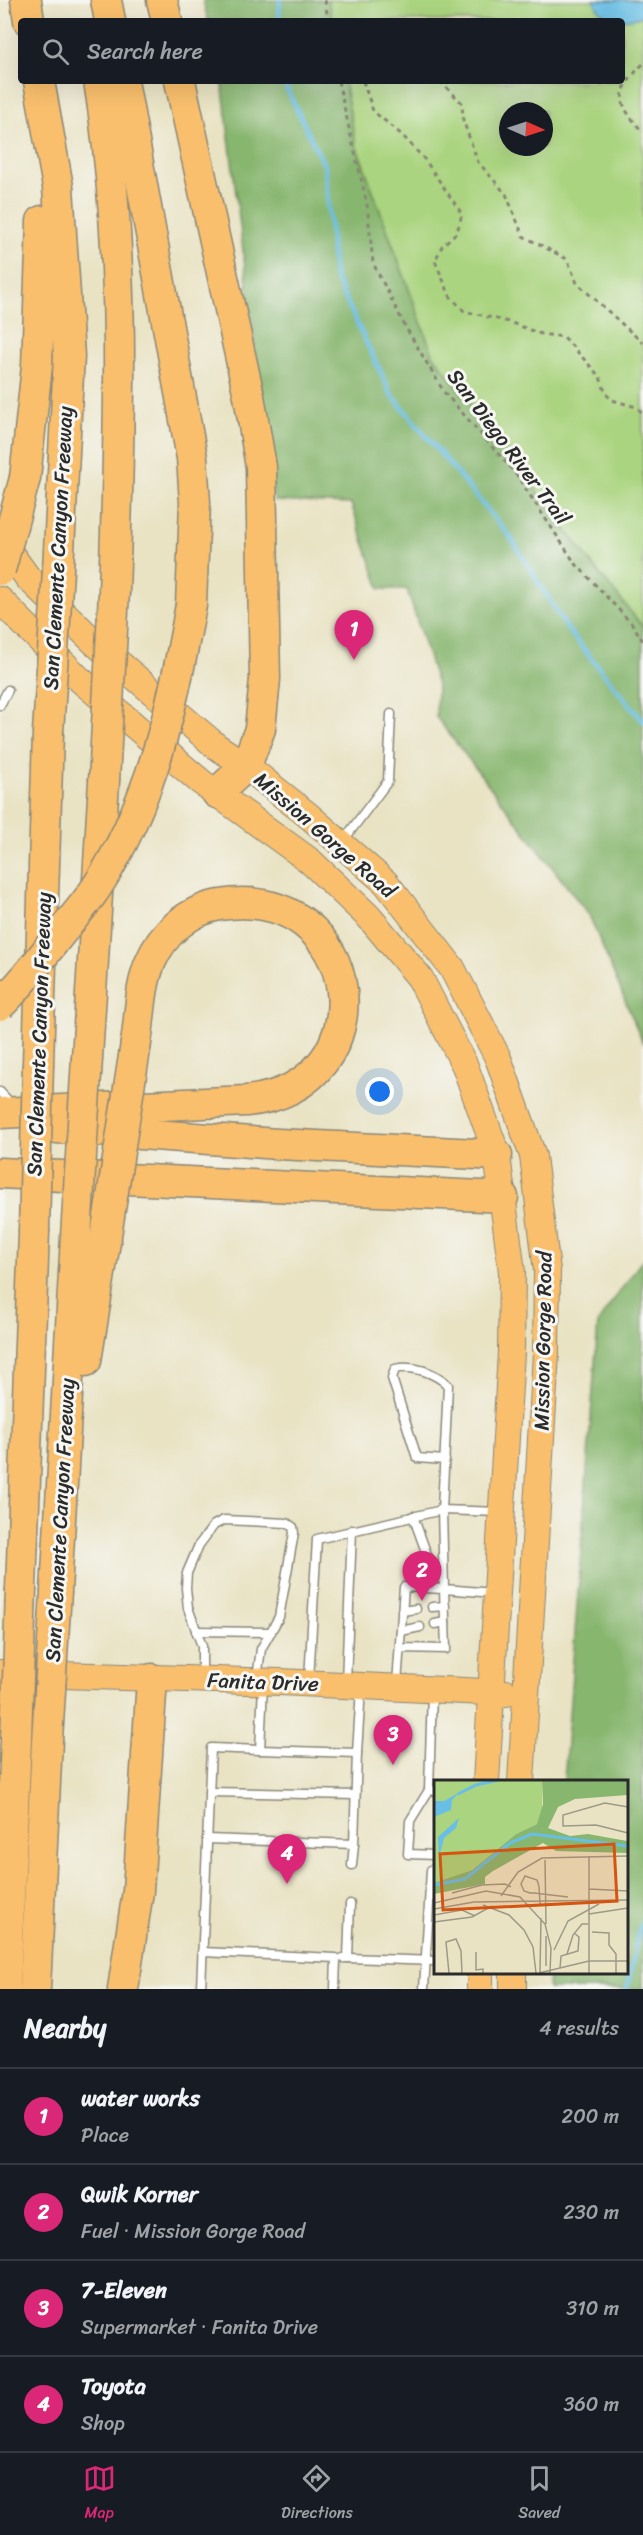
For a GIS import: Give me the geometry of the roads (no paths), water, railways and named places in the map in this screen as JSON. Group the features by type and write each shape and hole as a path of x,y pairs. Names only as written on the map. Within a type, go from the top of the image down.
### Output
{"highway":[{"path":"26,0 29,18"},
{"path":"86,0 89,18"},
{"path":"106,0 109,18"},
{"path":"162,0 165,18"},
{"name":"San Clemente Canyon Freeway","path":"35,1989 47,1741 104,781 119,449 119,320 110,165 99,84"},
{"path":"0,1005 20,986 98,885 130,826 161,740 179,674 190,605 195,503 192,458 124,84"},
{"path":"181,84 249,396 261,467 265,679 260,729 246,766 217,792"},
{"path":"0,570 25,478 37,366 41,265 40,88"},
{"name":"San Clemente Canyon Freeway","path":"5,1989 34,1232 48,733 69,356 58,187 40,88"},
{"path":"5,1110 246,1101 267,1099 284,1093 307,1080 324,1061 336,1040 343,1013 343,984 333,956 321,938 299,919 272,905 242,901 212,906 186,918 163,938 149,964 136,1043 105,1242 60,1521"},
{"path":"5,1110 278,1144 497,1155"},
{"path":"0,1173 503,1197"},
{"path":"123,1989 138,1891 152,1679"}],"main road":[{"name":"Mission Gorge Road","path":"0,539 28,578 94,642 216,746 246,766 386,883 452,968 498,1058 534,1156 547,1271 546,1353 522,1780"},
{"name":"Mission Gorge Road","path":"0,600 68,670 217,792 310,861 369,917 420,978 465,1066 497,1155 512,1272 511,1352 486,1780"},
{"path":"497,1155 534,1156"},
{"path":"503,1197 540,1198"},
{"path":"501,1512 517,1515 519,1518 520,1566 531,1610"},
{"name":"Fanita Drive","path":"0,1673 309,1683 526,1695"}],"lane":[{"path":"0,705 8,690"},
{"path":"341,844 388,781 391,714"},
{"path":"400,1648 446,1649 442,1510 445,1460 448,1386 441,1379 424,1371 407,1368 394,1369 392,1378 417,1458 445,1460"},
{"path":"309,1683 317,1539 442,1510 501,1512"},
{"path":"413,1516 430,1563 429,1588"},
{"path":"202,1680 202,1646 188,1608 187,1573 199,1545 214,1525 237,1519 287,1523 293,1527 279,1617 261,1649 260,1750"},
{"path":"352,1530 353,1685 357,1754 352,1865"},
{"path":"397,1687 404,1587 496,1593"},
{"path":"432,1607 445,1606"},
{"path":"402,1611 416,1610"},
{"path":"435,1624 446,1622"},
{"path":"401,1631 420,1627"},
{"path":"196,1631 271,1632"},
{"path":"432,1689 432,1790 410,1821 408,1854 434,1855"},
{"path":"201,1989 211,1748 357,1754"},
{"path":"209,1792 355,1795"},
{"path":"207,1839 354,1844"},
{"path":"424,1989 431,1870"},
{"path":"348,1958 350,1904"},
{"path":"202,1952 434,1961"},
{"path":"335,1989 336,1958"}],"water":[{"path":"594,0 643,0 643,16 628,19 614,18 602,13"}],"waterway":[{"path":"279,18 280,0"},
{"path":"284,84 325,167 334,275 391,394 511,538 568,630 643,721"},
{"path":"627,1989 639,1931 643,1922"}],"place":[{"name":"water works","path":"354,660"},
{"name":"Qwik Korner","path":"422,1601"},
{"name":"7-Eleven","path":"393,1765"},
{"name":"Toyota","path":"287,1884"}]}
